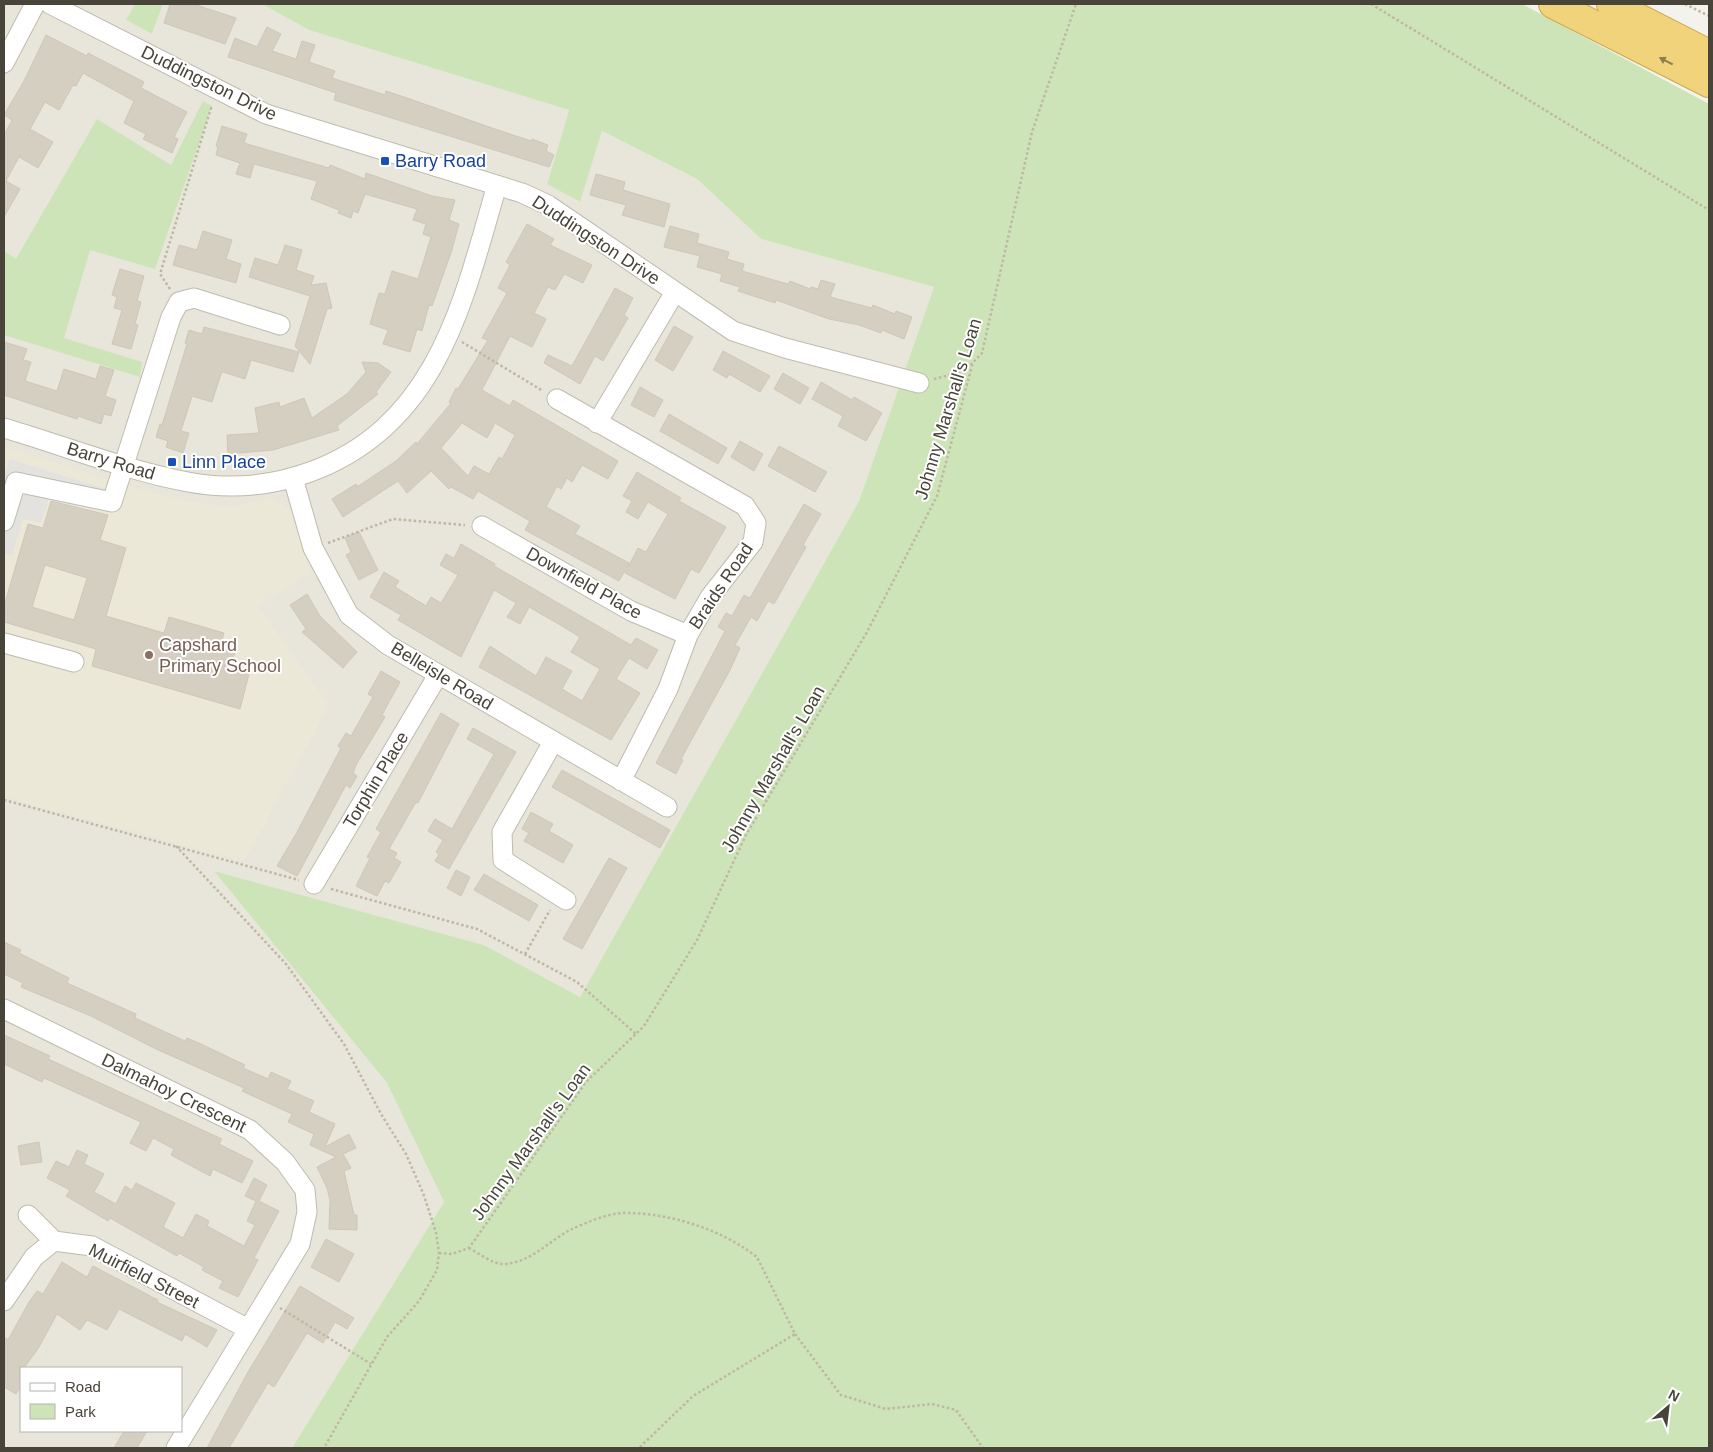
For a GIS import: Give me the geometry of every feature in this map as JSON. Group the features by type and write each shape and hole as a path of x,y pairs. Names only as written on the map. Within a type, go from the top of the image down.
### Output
{"highway":[{"path":"1554,4 1709,83"},
{"path":"1611,4 1709,54"}],"street":[{"path":"4,63 35,4"},
{"name":"Duddingston Drive","path":"50,4 266,114 522,193 548,205 734,331 785,348 919,383"},
{"name":"Barry Road","path":"4,428 123,465 189,482 228,487 262,485 293,478 324,467 350,453 389,425 409,404 427,378 456,322 497,185"},
{"path":"597,423 675,292"},
{"path":"4,521 16,482 112,502 171,318 179,302 194,298 280,325"},
{"name":"Braids Road","path":"557,399 745,506 756,523 753,542 710,597 688,635 668,688 621,781"},
{"name":"Belleisle Road","path":"293,478 313,548 349,616 388,645 667,807"},
{"name":"Downfield Place","path":"482,526 631,611 688,635"},
{"path":"4,643 74,662"},
{"name":"Torphin Place","path":"314,884 438,675"},
{"path":"553,742 502,832 503,860 562,898"},
{"name":"Dalmahoy Crescent","path":"4,1009 250,1130 285,1162 305,1190 307,1212 300,1244 176,1448"},
{"path":"4,1301 34,1256 54,1241 28,1215"},
{"name":"Muirfield Street","path":"54,1241 92,1246 248,1329"}],"path":[{"name":"Johnny Marshall's Loan","path":"468,1248 586,1082 644,1026 697,940 746,836 867,632 937,496 973,362 982,353 1032,132 1076,4"},
{"path":"1371,4 1709,210"},
{"path":"1685,4 1709,16"},
{"path":"179,302 160,274 217,89"},
{"path":"450,335 557,399"},
{"path":"919,383 965,371 973,362"},
{"path":"313,548 393,519 482,526"},
{"path":"4,800 477,929 577,982 636,1034"},
{"path":"176,846 286,964 344,1044 409,1162 433,1224 439,1253 437,1270 419,1301 387,1337 324,1448"},
{"path":"525,954 562,898"},
{"path":"439,1253 452,1254 468,1248 502,1264 534,1256 569,1231 623,1212 672,1218 711,1230 746,1248 757,1257 795,1334 841,1395 886,1409 932,1404 956,1410 983,1448"},
{"path":"266,1300 372,1365"},
{"path":"639,1448 693,1396 795,1334"}],"shaded area":[{"path":"4,4 135,4 126,20 152,34 163,4 262,4 309,30 569,110 547,183 579,202 602,131 697,179 761,239 934,287 859,501 580,997 484,945 214,871 387,1083 444,1202 292,1448 4,1448"},
{"name":"Capshard Primary School","path":"4,447 172,499 232,507 272,498 293,511 310,573 258,606 329,705 244,861 4,797"},
{"path":"10,459 109,490 104,511 50,495 41,523 23,519 12,556 4,553 4,476"}],"green space":[{"path":"135,4 163,4 152,34 126,20"},
{"path":"262,4 1522,4 1709,104 1709,1448 292,1448 444,1202 387,1083 214,871 484,945 580,997 859,501 934,287 761,239 697,179 602,131 580,202 547,184 569,110 309,30"},
{"path":"203,101 212,106 155,269 90,250 64,338 142,362 140,377 4,335 4,251 16,259 97,119 171,165"}],"building":[{"path":"170,4 193,4 236,18 225,44 164,23"},
{"path":"267,27 281,34 272,51 296,59 302,41 315,45 309,62 335,71 332,78 385,95 386,91 531,141 532,139 548,145 546,151 554,155 549,167 334,100 336,93 228,57 235,38 257,47"},
{"path":"46,35 87,56 88,53 144,82 141,88 187,112 174,137 178,139 172,153 143,139 146,134 124,123 134,101 83,73 76,86 73,85 59,110 45,102 30,129 53,142 38,168 19,157 6,181 20,189 4,217 4,135 12,120 4,115 24,81"},
{"path":"222,126 247,134 244,143 329,168 330,165 365,179 366,173 432,196 455,200 449,220 459,224 451,253 432,306 429,305 422,331 417,329 410,352 383,344 388,330 370,324 379,293 385,294 392,271 418,279 431,237 423,234 426,224 413,220 417,209 365,194 358,213 353,211 351,218 338,213 339,210 311,199 317,181 254,164 250,178 236,174 240,163 216,155 218,147 216,146"},
{"path":"596,174 625,182 623,190 670,204 664,227 622,215 626,205 590,195"},
{"path":"527,224 554,239 550,245 592,265 583,283 564,274 555,290 548,287 534,313 546,319 532,347 510,336 482,390 510,406 513,400 618,461 608,479 582,465 572,482 567,478 561,489 557,486 546,507 580,526 575,534 629,563 619,581 525,530 530,521 478,491 473,499 451,487 449,489 431,471 407,493 398,481 343,517 332,499 356,484 357,487 396,461 416,442 417,444 451,403 449,402 456,388 458,389 488,340 482,338 507,293 498,288 510,265 506,262","holes":["462,423 487,438 495,423 515,435 502,459 499,457 489,474 474,466 468,476 441,448"]},
{"path":"670,226 699,234 697,243 729,252 727,259 744,264 742,271 788,284 790,281 810,289 811,287 818,289 821,280 835,284 830,297 872,308 873,305 895,314 896,311 912,317 904,339 882,330 881,333 859,325 829,319 776,300 775,303 738,291 740,287 720,281 722,274 697,267 700,256 664,247"},
{"path":"203,231 232,240 226,259 241,264 236,283 173,265 179,245 197,250"},
{"path":"285,245 302,250 296,270 314,276 311,285 326,283 332,308 327,309 310,364 295,346 310,296 249,277 255,258 278,265"},
{"path":"120,269 144,276 137,301 141,302 135,324 138,325 131,349 112,344 122,310 114,308 117,297 112,295"},
{"path":"615,288 633,298 624,315 628,318 603,361 595,356 580,384 544,363 548,355 572,366"},
{"path":"674,326 693,337 673,371 655,360"},
{"path":"204,327 299,352 293,372 251,360 245,379 223,372 221,374 212,402 192,396 181,431 189,433 183,453 166,447 168,441 156,437 160,424 162,425 187,344 185,343 189,330 202,334"},
{"path":"4,342 27,349 23,360 31,362 25,381 57,391 64,369 96,379 100,366 114,370 105,396 116,400 111,416 104,414 101,424 78,416 77,419 4,395"},
{"path":"723,351 770,376 760,392 729,374 727,378 713,370"},
{"path":"362,362 378,363 391,372 376,392 378,394 337,426 339,430 273,450 228,454 227,435 259,433 255,408 279,402 280,407 304,398 312,418 347,394 366,372"},
{"path":"783,373 809,388 800,404 774,389"},
{"path":"821,382 852,400 854,397 882,413 866,441 838,426 843,416 812,399"},
{"path":"640,387 663,400 654,417 631,405"},
{"path":"669,414 727,448 718,464 660,431"},
{"path":"740,441 763,454 754,471 731,457"},
{"path":"779,446 827,472 815,492 768,466"},
{"path":"637,472 681,498 679,501 726,527 699,573 691,569 675,599 625,573 638,548 646,552 668,514 648,502 638,519 626,512 632,501 623,496"},
{"path":"51,501 108,515 100,540 126,548 106,616 164,633 169,617 224,633 220,647 235,652 230,669 249,674 240,709 92,666 96,649 4,622 4,606 28,524 43,528","holes":["45,565 87,578 74,620 32,607"]},
{"path":"804,504 821,514 803,545 806,547 774,604 768,601 757,621 751,617 735,645 740,648 730,670 681,759 683,760 676,774 656,763 725,631 718,627 726,613 732,616 744,595 750,598"},
{"path":"359,532 378,570 359,580 346,555 351,552 345,538"},
{"path":"461,544 495,564 494,566 631,645 636,638 658,650 647,669 629,658 616,679 640,693 611,740 479,667 490,646 536,676 546,657 572,671 562,689 582,701 600,669 571,652 580,637 557,623 529,607 520,624 507,617 516,603 494,590 461,657 398,620 401,615 370,597 384,572 399,581 395,587 426,606 431,597 441,603 458,575 440,565 446,554 454,558"},
{"path":"307,594 320,616 357,652 343,668 302,632 306,629 290,605"},
{"path":"381,671 400,682 382,715 385,717 356,765 353,773 357,776 350,788 346,785 297,876 277,866 341,748 338,746 346,733 351,736 373,697 368,694"},
{"path":"441,713 459,724 418,803 416,802 389,849 397,853 394,858 401,862 389,883 385,881 377,896 356,886 370,858 367,857 381,832 376,829"},
{"path":"473,728 516,752 449,869 435,861 439,854 436,852 443,840 428,831 435,819 452,829 494,754 467,739"},
{"path":"562,770 670,830 660,848 552,787"},
{"path":"531,812 553,824 549,831 573,845 563,863 524,841 529,833 522,829"},
{"path":"609,858 627,868 582,949 563,939"},
{"path":"456,870 470,877 461,896 447,888"},
{"path":"484,874 538,905 529,921 474,890"},
{"path":"4,942 21,950 19,953 69,978 67,983 136,1014 135,1018 185,1041 187,1038 201,1044 245,1065 243,1068 268,1079 271,1072 291,1081 287,1089 314,1101 309,1112 335,1124 325,1147 349,1134 356,1148 343,1154 351,1168 344,1171 354,1215 357,1215 357,1230 329,1229 330,1200 327,1188 317,1167 336,1157 310,1145 314,1134 288,1122 292,1114 242,1091 244,1088 156,1049 91,1016 21,987 23,983 4,974"},
{"path":"4,1035 50,1056 48,1059 222,1139 219,1144 253,1161 242,1183 213,1169 210,1176 171,1155 174,1149 153,1138 146,1151 130,1143 141,1122 44,1078 42,1082 4,1064"},
{"path":"39,1142 42,1162 21,1165 18,1146"},
{"path":"77,1150 88,1155 84,1164 104,1174 94,1192 116,1204 125,1186 132,1190 136,1183 175,1203 163,1227 183,1238 196,1214 209,1221 207,1226 244,1246 255,1225 247,1221 256,1201 245,1196 254,1178 267,1185 259,1201 279,1211 254,1258 258,1260 238,1297 219,1288 223,1281 202,1270 204,1267 179,1253 177,1256 110,1218 108,1221 66,1196 70,1190 47,1178 56,1161 69,1167"},
{"path":"326,1239 354,1254 339,1282 311,1267"},
{"path":"62,1262 87,1277 93,1266 158,1300 157,1302 217,1330 207,1347 185,1334 182,1341 119,1309 107,1330 87,1320 80,1330 57,1314 39,1347 25,1367 20,1367 20,1388 16,1394 4,1387 4,1337 8,1340 37,1291 43,1294"},
{"path":"300,1286 354,1318 347,1329 335,1322 323,1343 307,1333 274,1387 268,1383 229,1448 207,1448 248,1372"},
{"path":"123,1432 146,1432 137,1448 114,1448"}],"place":[{"name":"Barry Road","path":"385,161"},
{"name":"Linn Place","path":"172,462"},
{"name":"Capshard Primary School","path":"149,655"}]}
